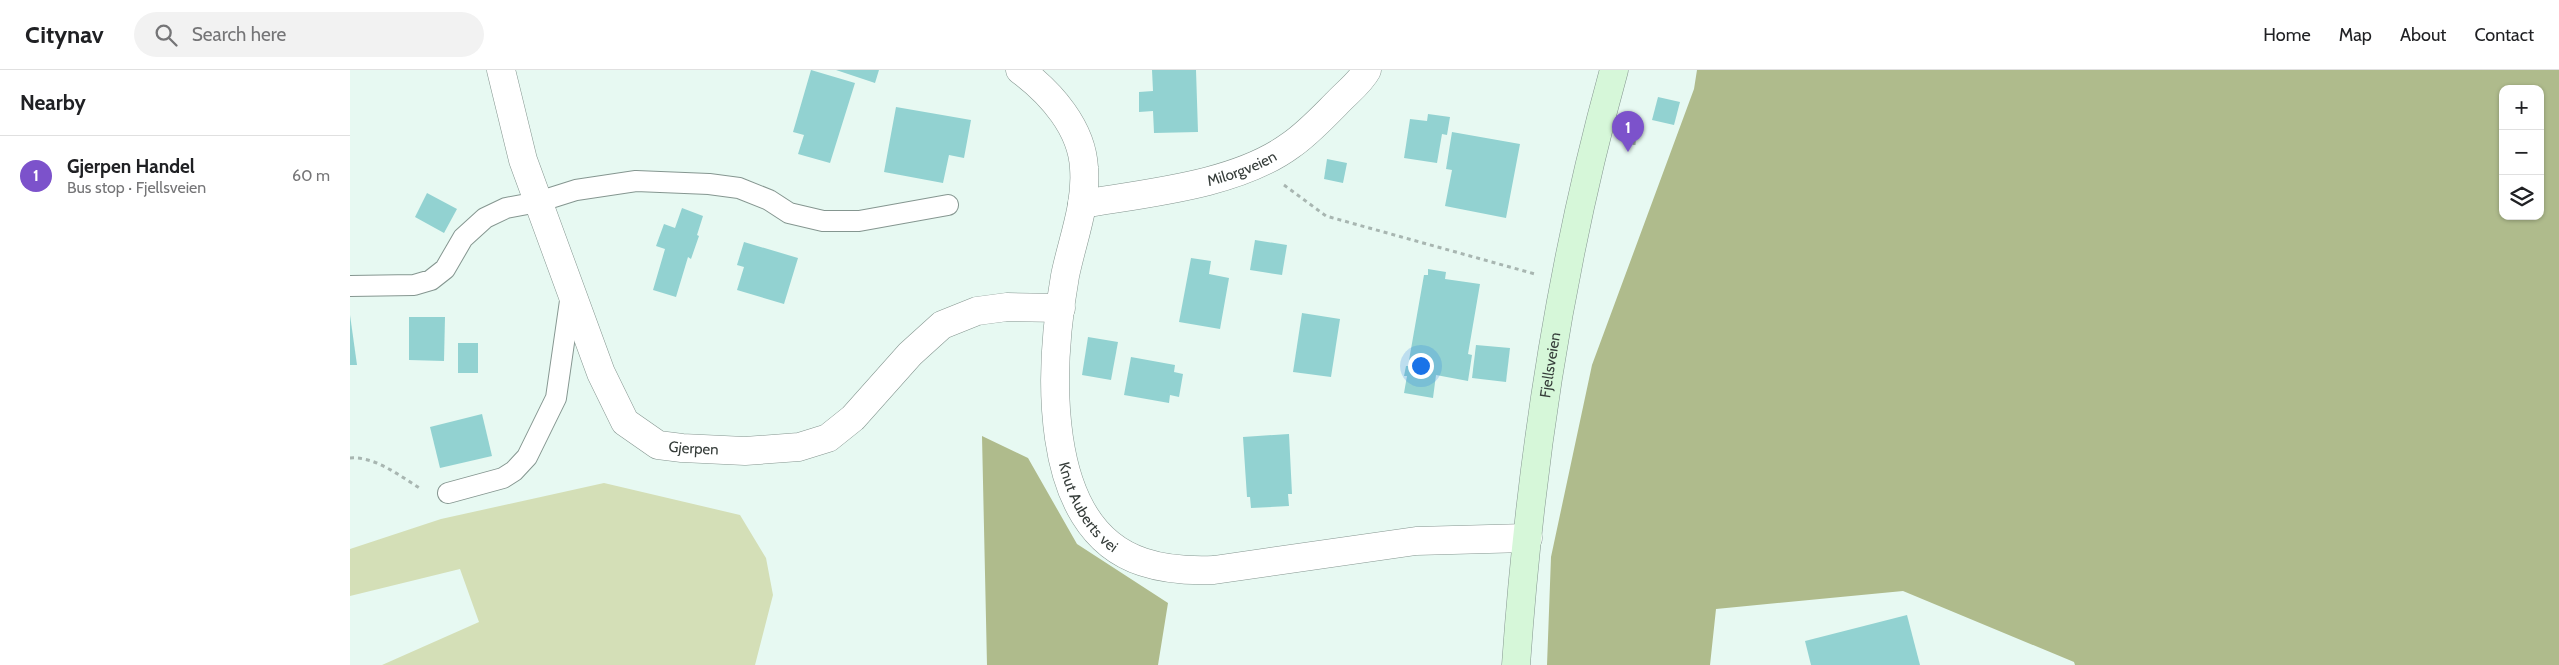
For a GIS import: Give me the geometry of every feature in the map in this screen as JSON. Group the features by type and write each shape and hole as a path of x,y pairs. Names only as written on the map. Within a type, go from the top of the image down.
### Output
{"main road":[{"name":"Fjellsveien","path":"1516,665 1528,538 1547,380 1582,192 1614,70"}],"street":[{"name":"Gjerpen","path":"501,70 523,160 601,373 625,422 658,445 736,450 799,447 828,438 853,418 910,354 942,325 976,311 1006,307 1062,308"},
{"name":"Knut Auberts vei","path":"1020,70 1047,93 1066,118 1078,142 1084,168 1082,204 1065,277 1055,366 1055,409 1063,460 1077,505 1092,525 1114,547 1142,562 1181,571 1214,570 1416,541 1528,538"},
{"name":"Milorgveien","path":"1082,204 1187,185 1233,173 1264,160 1290,146 1324,117 1367,70"}],"lane":[{"path":"350,286 414,285 431,280 445,269 463,238 485,218 506,208 538,202 576,190 636,182 709,184 739,188 769,200 789,212 823,221 858,222 948,205"},
{"path":"448,493 503,478 514,471 527,457 556,398 571,292"}],"path":[{"path":"1634,146 1635,129"},
{"path":"1264,160 1276,180 1326,216 1565,281"},
{"path":"350,458 361,457 390,469 430,494 448,493"}],"green space":[{"path":"1697,70 2559,70 2559,665 2075,665 2074,662 1903,591 1716,609 1710,665 1547,665 1551,557 1592,365 1694,89"},
{"path":"982,436 1028,458 1077,544 1168,603 1158,665 987,665"},
{"path":"604,483 740,515 766,558 773,595 755,665 382,665 479,622 460,569 350,596 350,549 441,519"}],"building":[{"path":"811,70 855,83 830,163 798,154 804,135 793,132"},
{"path":"836,70 879,70 875,83"},
{"path":"1152,70 1196,70 1198,132 1154,133 1153,111 1139,112 1139,92 1153,91"},
{"path":"1658,97 1680,102 1674,125 1652,120"},
{"path":"896,107 971,120 964,158 949,155 943,183 884,172"},
{"path":"1428,114 1450,117 1447,135 1442,134 1437,163 1404,158 1410,119 1427,121"},
{"path":"1452,132 1520,144 1506,218 1445,206 1452,170 1446,169"},
{"path":"1327,159 1347,163 1343,183 1324,179"},
{"path":"427,193 457,209 444,233 415,217"},
{"path":"682,208 703,216 697,235 699,236 691,259 688,257 676,297 653,290 665,249 656,246 664,224 675,228"},
{"path":"1255,240 1287,245 1282,275 1250,270"},
{"path":"744,242 798,258 784,304 737,290 744,267 737,265"},
{"path":"1191,258 1211,261 1209,274 1229,278 1220,329 1179,322"},
{"path":"1428,269 1446,272 1445,279 1480,284 1468,354 1472,355 1468,381 1436,375 1433,398 1404,393 1407,376 1404,376 1406,366 1408,366 1424,275 1428,275"},
{"path":"1302,313 1340,319 1331,377 1293,372"},
{"path":"350,315 357,365 350,365"},
{"path":"409,317 445,317 444,361 409,360"},
{"path":"1088,337 1118,342 1111,380 1082,375"},
{"path":"458,343 478,343 478,373 458,373"},
{"path":"1476,345 1510,348 1506,382 1472,378"},
{"path":"1131,357 1175,365 1174,372 1183,374 1179,397 1170,395 1169,403 1124,395"},
{"path":"482,414 492,456 440,468 430,427"},
{"path":"1289,434 1292,494 1288,494 1289,506 1251,508 1250,497 1247,497 1243,437"},
{"path":"1907,615 1920,665 1811,665 1805,641"}],"place":[{"name":"Gjerpen Handel","path":"1628,152"}]}
